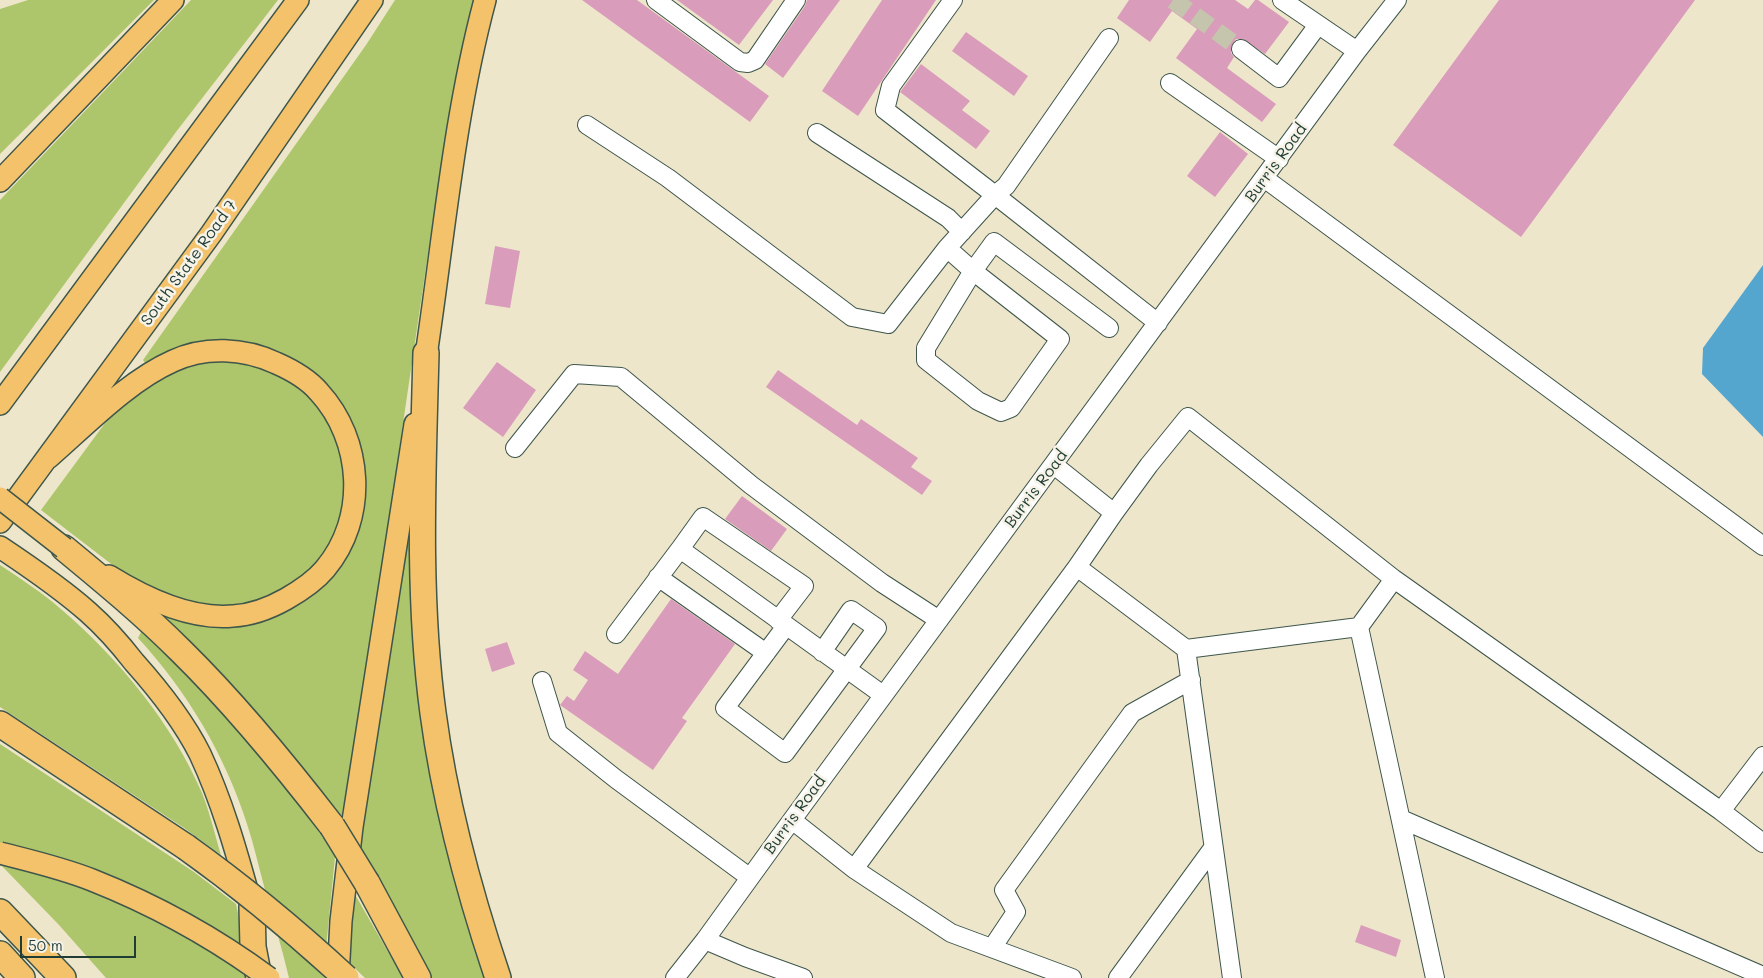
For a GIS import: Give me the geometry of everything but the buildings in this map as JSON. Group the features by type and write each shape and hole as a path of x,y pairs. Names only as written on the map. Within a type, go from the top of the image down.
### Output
{"highway":[{"path":"426,353 422,538 425,624 433,713 452,820 482,929 498,978"},
{"path":"64,548 181,650 228,699 285,765 332,826 367,883 418,978"},
{"path":"0,724 186,846 255,898 346,978"},
{"path":"252,907 253,947 258,978"},
{"path":"0,912 63,978"},
{"path":"0,954 22,978"}],"main road":[{"path":"0,181 173,0"},
{"path":"0,404 298,0"},
{"name":"South State Road 7","path":"0,522 216,226 372,0"},
{"path":"338,978 341,921 352,827 426,353 454,158 473,47 486,0"},
{"path":"0,498 64,548 123,585 168,606 210,615 231,616 253,613 276,605 301,591 325,570 342,544 353,511 356,475 349,444 336,414 319,391 294,371 268,359 238,351 204,351 174,360 142,377 48,458"},
{"path":"0,547 37,572 88,612 112,636 172,708 199,752 217,793 252,907 270,978"},
{"path":"0,853 37,862 91,879 143,902 194,928 244,959 270,978"}],"street":[{"path":"656,0 740,62 748,64 755,60 789,3"},
{"path":"953,0 890,86 885,110 1158,323"},
{"path":"1282,0 1357,51"},
{"name":"Burris Road","path":"675,978 705,940 749,877 1357,51 1397,0"},
{"path":"1241,49 1279,78 1318,25"},
{"path":"586,125 668,178 852,317 888,324 947,248 1006,186 1110,38"},
{"path":"1170,83 1279,159"},
{"path":"817,133 948,218 962,232"},
{"path":"1264,178 1763,546"},
{"path":"947,248 973,271 1060,339 1011,408 1000,412 978,401 926,360 926,348 973,271 994,242 1109,328"},
{"path":"516,448 574,374 621,377 751,485 882,583 939,620"},
{"path":"854,869 1077,567 1149,465 1188,418 1394,578 1722,811 1763,843"},
{"path":"1054,465 1114,514"},
{"path":"616,634 703,517 804,586 766,653 725,708 785,753 877,628 851,610 822,652"},
{"path":"680,549 883,695"},
{"path":"1077,567 1186,649 1232,978"},
{"path":"658,577 766,653"},
{"path":"1186,649 1359,627 1394,578"},
{"path":"1359,627 1435,978"},
{"path":"992,948 1016,912 1004,890 1132,713 1191,680"},
{"path":"542,681 558,733 624,785 749,877"},
{"path":"1722,811 1763,756"},
{"path":"1400,819 1763,976"},
{"path":"792,820 854,869 951,932 1072,978"},
{"path":"1118,978 1213,848"},
{"path":"705,940 802,978"}],"green space":[{"path":"28,0 154,0 0,154 0,9"},
{"path":"191,0 278,0 176,132 0,372 0,200"},
{"path":"395,0 477,0 456,80 433,220 360,715 336,847 326,948 325,978 289,978 250,832 228,773 203,725 188,702 156,658 138,638 142,630 233,722 287,785 323,838 334,817 155,617 159,611 300,601 364,485 362,453 352,431 279,357 159,357 145,363 143,360 366,45"},
{"path":"216,359 249,362 285,376 311,396 334,430 347,476 340,529 313,571 262,603 226,608 190,603 146,587 119,570 41,510 111,415 129,397 178,367"},
{"path":"411,509 488,978 429,978 359,856 364,806"},
{"path":"0,565 32,586 83,629 104,649 160,717 190,767 202,793 221,855 184,828 0,707"},
{"path":"0,744 194,872 236,904 242,933 247,978 106,978 59,925 0,864"},
{"path":"353,891 403,978 365,978 345,959"}],"water":[{"path":"1763,265 1763,437 1702,374 1703,348"}],"tunnel":[{"path":"1173,0 1241,49"}]}
